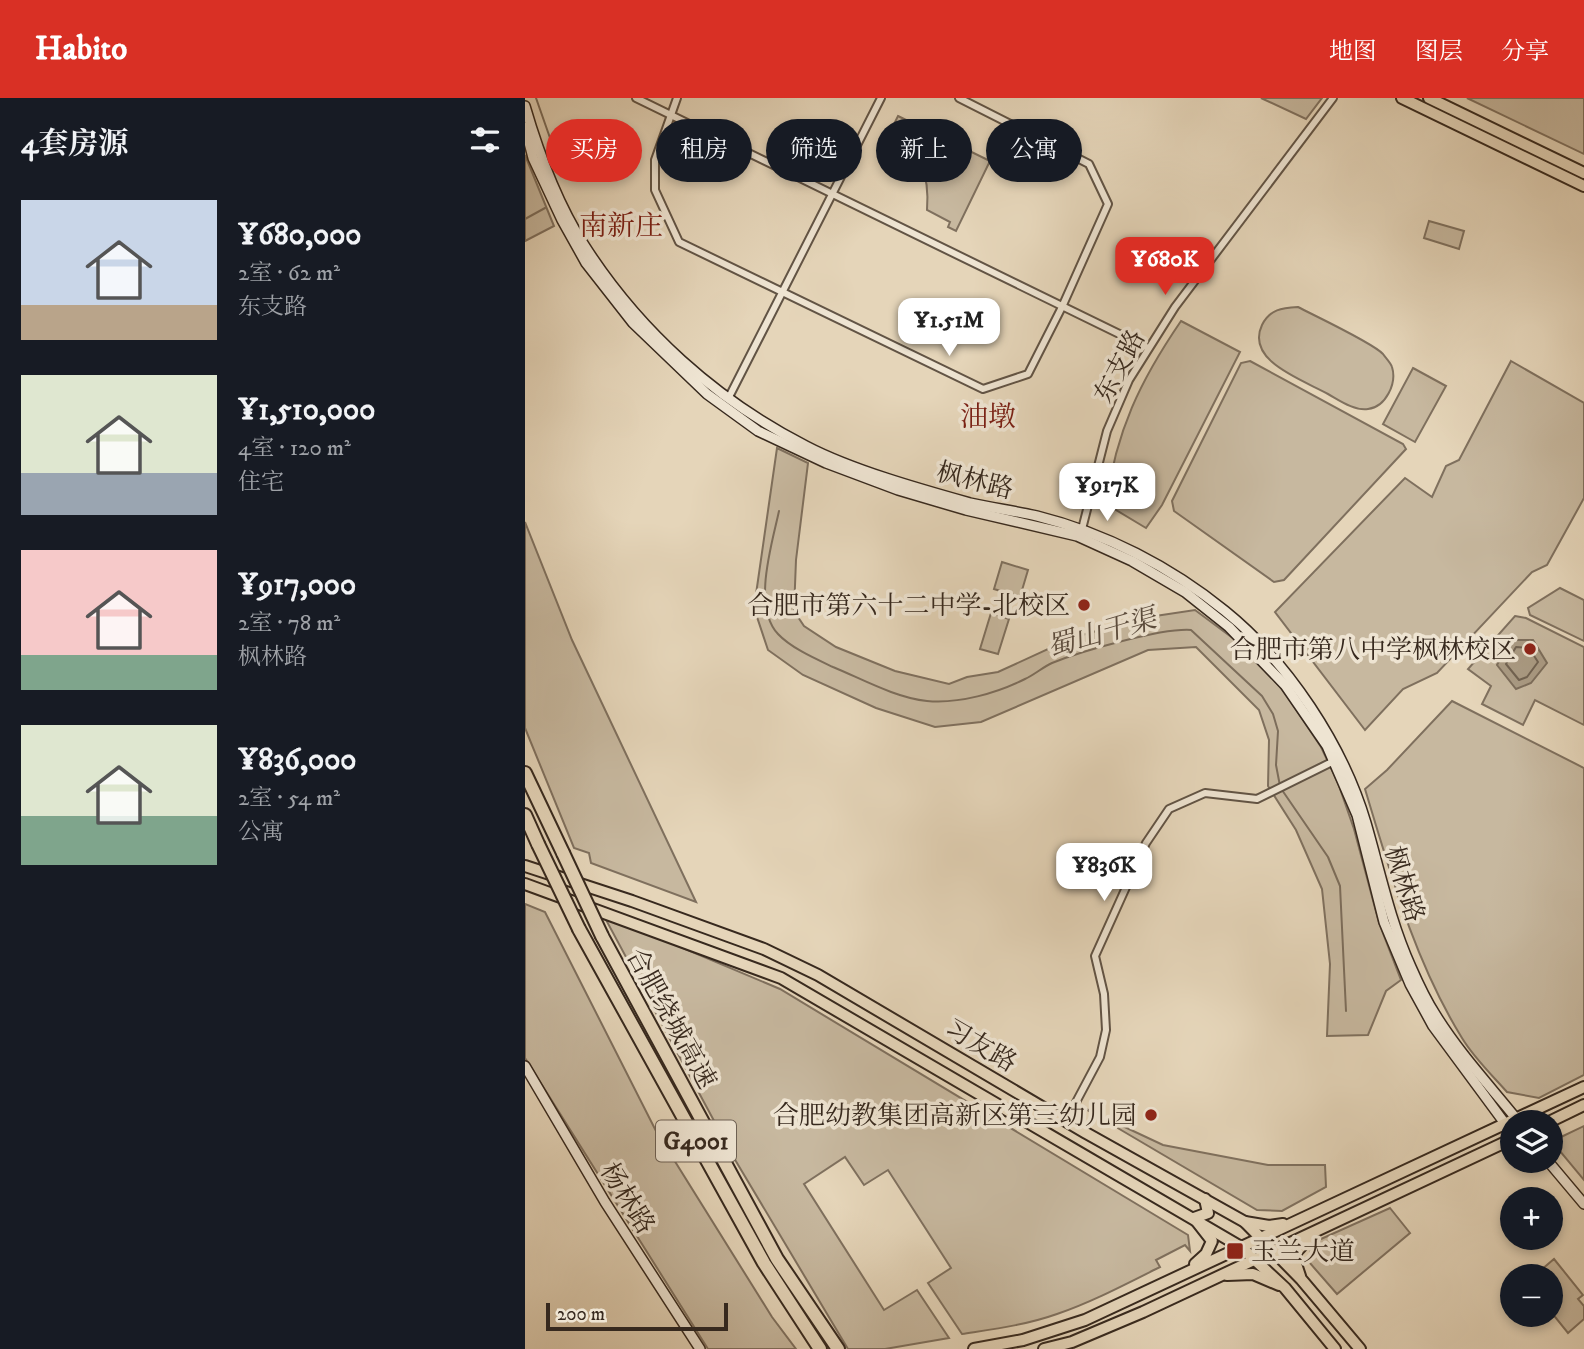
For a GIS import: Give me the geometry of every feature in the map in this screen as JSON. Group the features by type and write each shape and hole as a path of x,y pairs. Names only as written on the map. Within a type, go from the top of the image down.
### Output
{"highway":[{"name":"合肥绕城高速","path":"525,774 602,936 777,1259 838,1349"},
{"name":"合肥绕城高速","path":"525,815 579,929 764,1264 820,1349"}],"main road":[{"path":"1402,98 1584,187"},
{"path":"1429,98 1584,173"},
{"name":"枫林路","path":"525,106 536,145 558,197 583,244 631,310 726,403 758,430 826,463 898,490 966,509 1081,534 1185,592 1229,627 1285,685 1337,760 1365,819 1391,915 1422,989 1434,1013 1510,1110"},
{"name":"枫林路","path":"525,127 533,158 586,264 632,323 707,394 726,403"},
{"name":"枫林路","path":"1337,760 1357,816 1384,922 1410,984 1433,1026 1500,1116"},
{"name":"习友路","path":"525,866 764,949 818,975 1066,1121 1245,1222 1301,1279 1360,1349"},
{"name":"习友路","path":"525,884 781,978 1241,1247 1285,1288 1335,1349"},
{"name":"杨林路","path":"525,1066 605,1202 700,1349"},
{"path":"1538,1110 1584,1087"},
{"path":"1563,1115 1584,1105"},
{"path":"974,1349 1023,1340 1085,1320 1292,1223 1500,1132"},
{"path":"1045,1349 1072,1342 1202,1284 1500,1145"},
{"path":"1558,1173 1584,1204"},
{"path":"1181,1275 1206,1254 1212,1241 1194,1218 1208,1213 1205,1199"},
{"path":"1306,1217 1315,1231"},
{"path":"1245,1222 1269,1226 1292,1223"},
{"path":"1301,1279 1296,1264 1296,1252 1315,1231"},
{"path":"1195,1269 1202,1284"},
{"path":"1221,1275 1253,1274 1285,1288"}],"street":[{"path":"636,98 1148,348"},
{"path":"677,98 655,160 655,190 679,242 983,389 1028,374 1062,307 1108,204 1089,164 959,98"},
{"path":"726,403 881,98"},
{"name":"东支路","path":"1081,534 1107,431 1129,380 1175,307 1333,98"},
{"path":"1066,1121 1100,1057 1106,1030 1104,994 1095,957 1146,843 1169,809 1205,793 1257,799 1337,760"}],"shaded area":[{"path":"1261,98 1322,98 1306,119"},
{"path":"1467,98 1584,98 1584,154"},
{"path":"972,152 986,159 986,169 956,231 948,227 950,222 927,210 926,182 972,182"},
{"path":"525,155 554,226 525,241"},
{"path":"1429,221 1464,231 1459,249 1424,238"},
{"path":"1298,307 1383,354 1391,365 1393,380 1389,393 1380,404 1368,409 1352,407 1292,376 1269,359 1259,338 1262,325 1277,310"},
{"path":"1181,321 1240,352 1162,505 1146,528 1106,504 1110,478 1132,408 1153,365"},
{"path":"1250,361 1403,444 1406,449 1284,580 1274,582 1174,511 1172,501 1241,363"},
{"path":"1511,361 1584,403 1584,498 1547,565 1532,572 1437,673 1403,689 1365,730 1275,612 1405,478 1432,497 1446,466 1459,460"},
{"path":"1413,368 1446,386 1415,442 1383,424"},
{"path":"777,448 808,463 796,560 794,611 804,626 836,647 895,671 949,684 967,677 998,672 1072,638 1142,618 1195,610 1238,642 1283,690 1321,747 1338,783 1354,829 1379,923 1401,980 1386,991 1368,1035 1327,1036 1330,964 1322,889 1296,830 1268,786 1269,740 1259,710 1196,647 1148,650 981,722 935,727 876,708 803,675 768,650 754,608"},
{"path":"525,522 572,640 696,902 591,863 589,853 574,848 525,728"},
{"path":"1002,562 1028,570 1020,597 994,589"},
{"path":"1560,588 1584,600 1584,641 1530,615 1528,608"},
{"path":"991,613 1009,619 998,654 980,649"},
{"path":"1515,616 1526,618 1584,647 1584,725 1535,700 1523,725 1482,704 1491,686 1468,669"},
{"path":"1452,701 1584,768 1584,1075 1539,1098 1507,1092 1472,1052 1445,1009 1406,917 1365,789 1387,770"},
{"path":"525,904 545,912 656,1131 772,1317 796,1349 708,1349 525,1058"},
{"path":"605,918 780,989 1188,1235 1190,1251 1185,1245 1156,1260 1160,1267 1057,1314 1022,1324 962,1334 928,1283 951,1268 888,1170 864,1185 845,1157 804,1184 884,1310 917,1290 949,1338 885,1349 848,1349 734,1158"},
{"path":"1082,1107 1163,1145 1268,1165 1325,1165 1326,1187 1282,1211 1257,1210"},
{"path":"1584,1126 1584,1180 1563,1155 1563,1136"},
{"path":"1390,1208 1410,1233 1337,1294 1309,1262 1312,1243"},
{"path":"1563,1270 1583,1295 1578,1299 1584,1306 1584,1319 1568,1333 1563,1327"}],"water":[{"path":"1510,640 1533,640 1547,663 1531,683 1516,689 1497,665"}],"waterway":[{"name":"蜀山干渠","path":"536,98 546,126"},
{"name":"蜀山干渠","path":"525,219 545,208"},
{"name":"蜀山干渠","path":"779,511 766,574 766,608 770,622 778,634 804,653 903,696 927,701 952,701 1002,689 1052,663 1082,652 1142,636 1191,630 1262,696 1273,714 1278,731 1276,765 1280,786"},
{"name":"蜀山干渠","path":"1282,790 1328,857 1340,886 1346,1011"}],"place":[{"name":"合肥市第六十二中学-北校区","path":"1084,605"},
{"name":"合肥市第八中学枫林校区","path":"1530,649"},
{"name":"合肥幼教集团高新区第三幼儿园","path":"1151,1115"},
{"name":"玉兰大道","path":"1235,1251"}],"district":[{"name":"南新庄","path":"621,225"},
{"name":"油墩","path":"988,416"}]}
